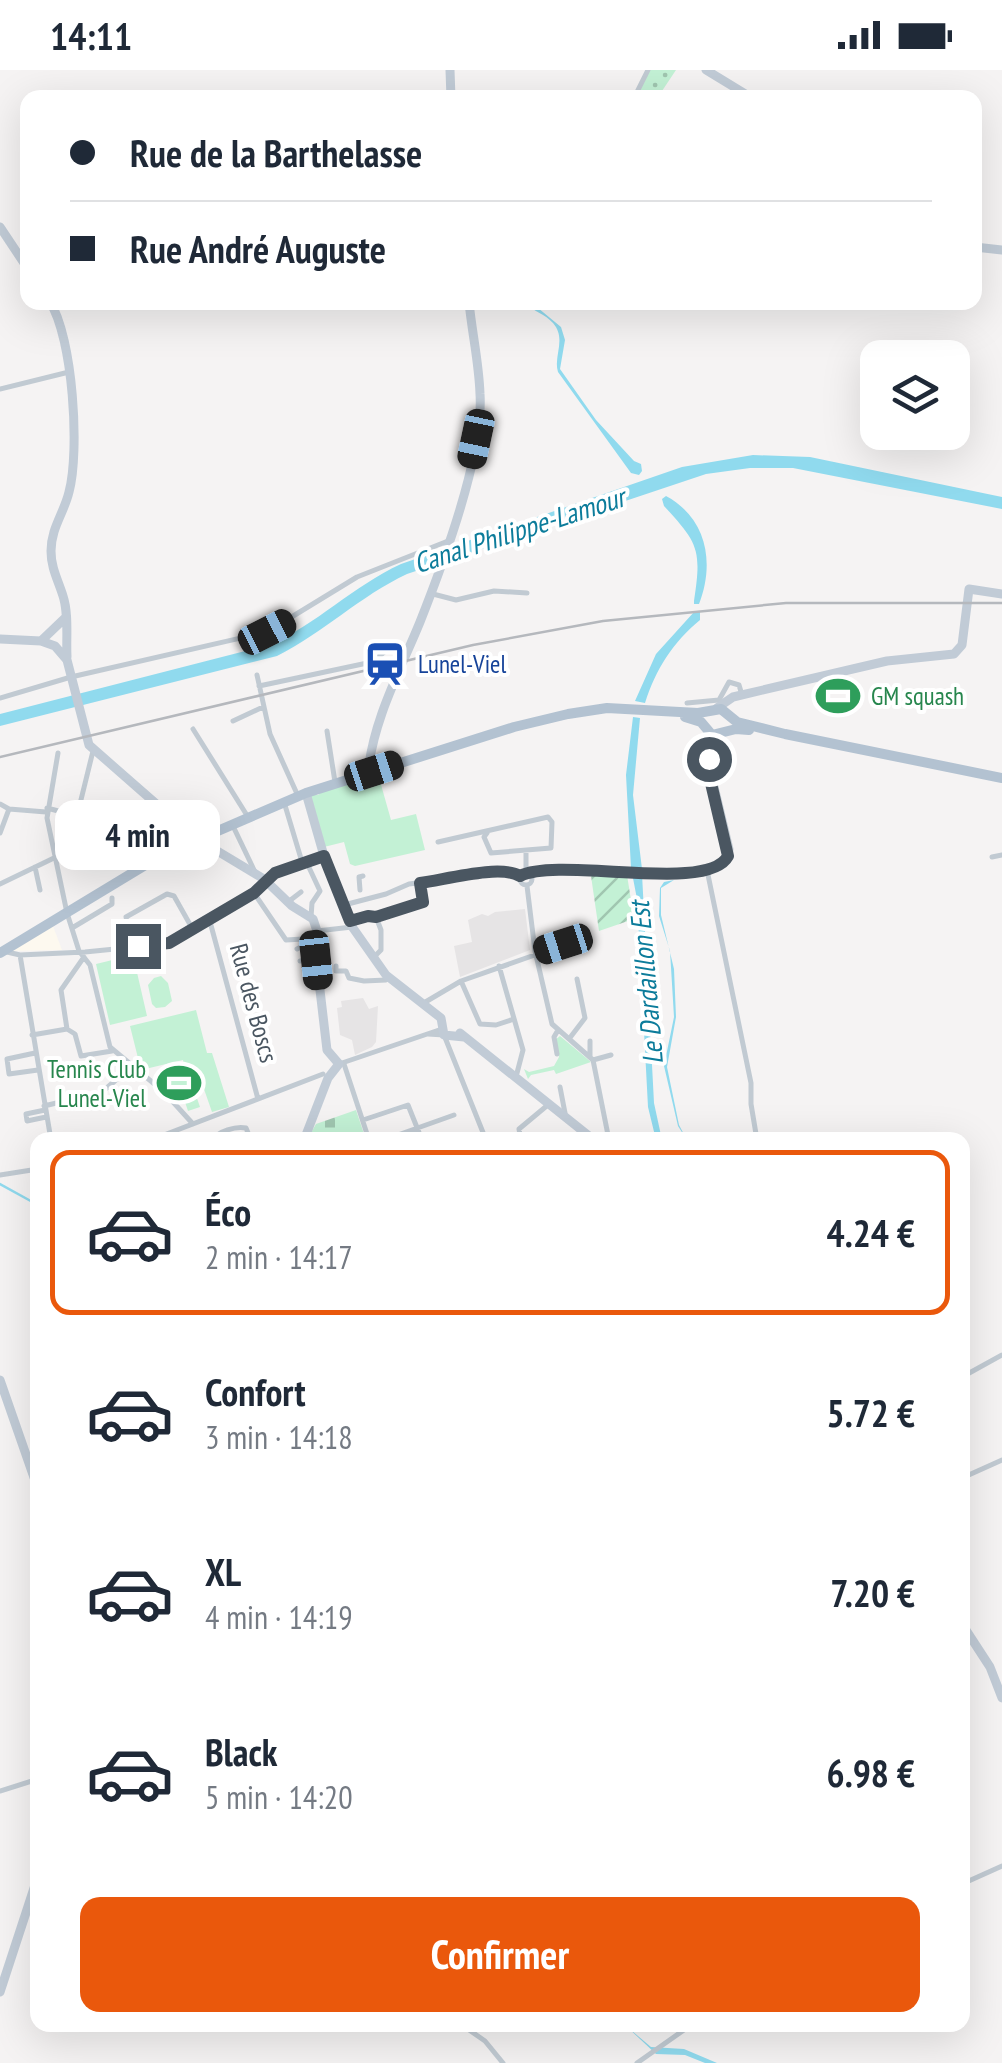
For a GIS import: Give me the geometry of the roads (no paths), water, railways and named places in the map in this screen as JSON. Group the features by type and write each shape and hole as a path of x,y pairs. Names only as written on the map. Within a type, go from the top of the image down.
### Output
{"main road":[{"path":"644,708 696,719 707,730 785,734"},
{"path":"2,951 148,862 302,794 556,716 589,710 644,708 720,713 738,722 785,734 1000,779"},
{"path":"707,730 704,720 720,713"},
{"path":"720,713 730,724 724,733"}],"street":[{"path":"706,70 739,90"},
{"path":"0,227 20,256"},
{"path":"55,310 70,372 72,426 69,493 53,530 51,548 53,568 64,598 67,660 90,746 197,839 266,881 321,931 316,960 328,1054 341,1064 367,1132"},
{"path":"368,773 391,684 430,593 469,472 481,396 470,310"},
{"path":"0,389 70,372"},
{"path":"0,698 71,677 267,632 357,576 447,543"},
{"path":"720,713 741,695 887,661 954,654 962,646 969,589 1002,594"},
{"path":"430,593 456,600 494,591 526,593"},
{"path":"49,641 64,618"},
{"path":"0,639 66,639"},
{"path":"49,641 67,660"},
{"path":"259,687 372,662 388,649 406,650"},
{"path":"257,675 272,741 302,794 351,924 386,975 441,1018 483,1132"},
{"path":"687,703 719,700 729,682 739,685 741,695"},
{"path":"232,721 263,705"},
{"path":"193,729 248,818"},
{"path":"707,730 712,742 708,772 728,854 723,864"},
{"path":"326,731 336,784"},
{"path":"342,901 379,896 409,884 502,872 525,875 540,871 632,870 685,875 723,864 732,854 713,768 715,749 724,733"},
{"path":"77,816 90,746"},
{"path":"58,753 46,810 66,913 84,956 112,1051 164,1092 194,1124"},
{"path":"284,802 304,861 320,891 312,903 311,918"},
{"path":"0,804 197,839"},
{"path":"0,833 9,808"},
{"path":"438,842 551,819 551,848 491,853 484,837 487,833"},
{"path":"232,824 256,875"},
{"path":"526,852 525,875 520,882 526,886 551,1020 592,1058 610,1055"},
{"path":"992,857 1002,855"},
{"path":"2,951 10,955 84,956 102,949 165,944 254,893 275,873 324,856"},
{"path":"0,884 56,857"},
{"path":"35,867 40,890"},
{"path":"707,870 751,1083 755,1132"},
{"path":"360,890 358,876 363,876"},
{"path":"420,883 426,913"},
{"path":"288,902 301,892"},
{"path":"254,893 286,940 302,938 303,946 297,949"},
{"path":"133,946 126,917 169,894 174,896 192,928"},
{"path":"72,928 112,904 112,898"},
{"path":"321,931 423,902"},
{"path":"375,956 381,950 376,917"},
{"name":"Rue des Boscs","path":"210,918 258,1099"},
{"path":"422,1004 499,966 586,937"},
{"path":"102,949 84,956 61,990 67,1029 76,1038 82,1056 112,1051"},
{"path":"20,955 49,1132"},
{"path":"300,961 316,960"},
{"path":"336,966 336,971 346,971 349,978 364,982 386,980"},
{"path":"499,966 523,1054 516,1074"},
{"path":"462,982 480,1024 514,1020"},
{"path":"569,1039 584,1018 578,983"},
{"path":"32,1035 67,1029"},
{"path":"557,1054 554,1036 558,1030"},
{"path":"303,1132 326,1077 341,1064 443,1032 474,1044 585,1132"},
{"path":"590,1041 607,1132"},
{"path":"9,1074 7,1059 35,1053"},
{"path":"45,1111 102,1092 131,1067"},
{"path":"0,1076 38,1070"},
{"path":"516,1074 564,1114"},
{"path":"173,1132 306,1080 326,1077"},
{"path":"560,1087 564,1114"},
{"path":"520,1132 519,1128 549,1104"},
{"path":"363,1120 408,1105 419,1132"},
{"path":"406,1132 454,1115"},
{"path":"224,1132 246,1128 248,1132"},
{"path":"1,1173 30,1170"},
{"path":"970,1372 1002,1355"},
{"path":"0,1380 30,1466"},
{"path":"970,1474 1002,1460"},
{"path":"970,1636 986,1660 1002,1698"},
{"path":"0,1790 30,1781"},
{"path":"970,1880 1002,1866"},
{"path":"0,1992 30,1900"},
{"path":"472,2032 504,2063"},
{"path":"636,2063 680,2032"}],"water":[{"path":"534,310 540,310 561,327 565,340 560,369 596,420 641,464 639,475 631,473 558,372 559,335 550,320"},
{"name":"Canal Philippe-Lamour","path":"753,455 810,457 1002,497 1002,509 793,468 706,474 407,574 277,656 0,726 0,714 269,645 401,564 682,467"},
{"path":"666,496 691,516 704,543 706,573 699,604 694,604 695,548 664,506 662,499"},
{"path":"700,611 700,620 660,668 645,703 635,701 656,654 694,612"},
{"path":"633,717 640,718 633,795 642,869 631,868 626,775"},
{"name":"Le Dardaillon Est","path":"632,873 642,874 654,1103 660,1132 654,1132 648,1107 637,899"},
{"path":"674,880 661,888 661,915 669,946 659,916 660,888 664,882"},
{"path":"670,953 676,1017 667,1067 683,1132 678,1126 664,1066 674,1017"},
{"path":"632,2032 651,2047 684,2049 717,2063 685,2055 656,2054"}],"waterway":[{"path":"0,1184 30,1201"}],"railway":[{"path":"0,757 473,645 603,621 786,603 1002,603"}],"place":[{"name":"Lunel-Viel","path":"385,664"},
{"name":"GM squash","path":"838,696"},
{"name":"Tennis Club Lunel-Viel","path":"179,1083"}]}
